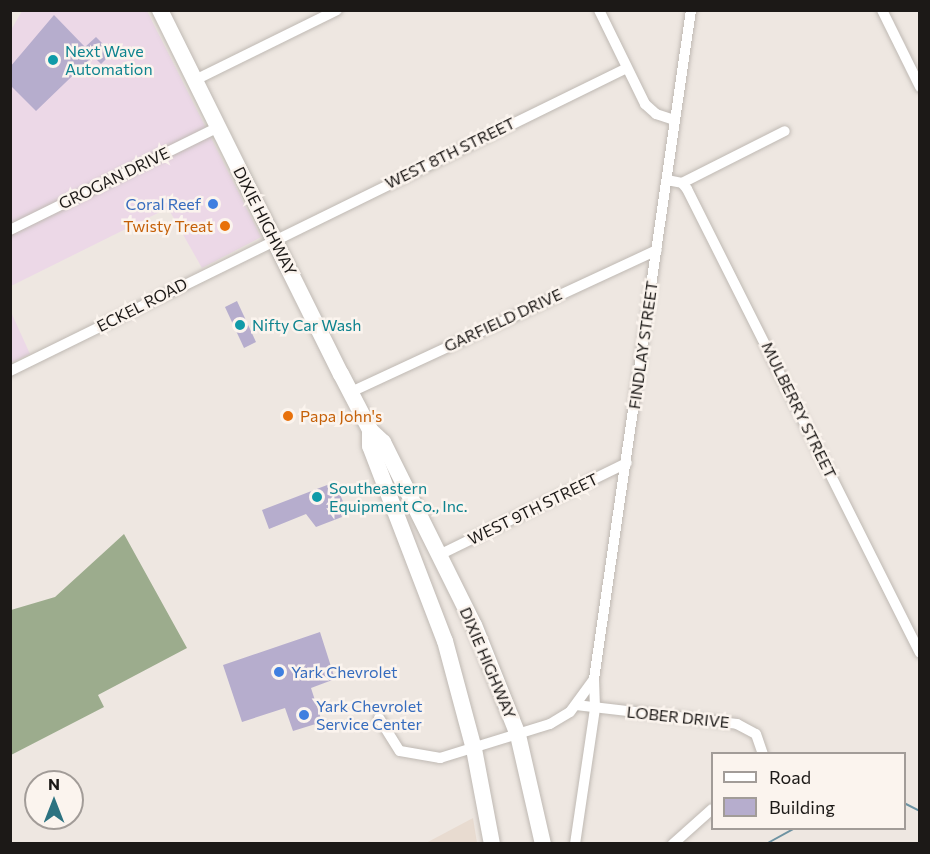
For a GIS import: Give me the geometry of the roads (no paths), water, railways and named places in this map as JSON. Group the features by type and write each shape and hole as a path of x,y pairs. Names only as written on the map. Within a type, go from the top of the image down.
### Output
{"main road":[{"name":"DIXIE HIGHWAY","path":"160,10 370,430 383,442 493,667 518,735 543,843"},
{"name":"DIXIE HIGHWAY","path":"370,430 370,446 445,641 474,749 492,843"}],"street":[{"path":"195,81 337,10"},
{"path":"599,10 649,110 675,120"},
{"name":"FINDLAY STREET","path":"575,843 595,708 594,679 691,10"},
{"path":"882,10 920,87"},
{"name":"WEST 8TH STREET","path":"273,238 627,68"},
{"name":"GROGAN DRIVE","path":"10,230 218,128"},
{"path":"667,180 682,183 785,131"},
{"name":"MULBERRY STREET","path":"682,183 920,653"},
{"name":"ECKEL ROAD","path":"10,371 273,238"},
{"name":"GARFIELD DRIVE","path":"351,392 657,250"},
{"name":"WEST 9TH STREET","path":"439,555 627,463"},
{"name":"FINDLAY STREET","path":"379,718 392,742 412,756 440,758 550,724 576,705 594,679"},
{"name":"LOBER DRIVE","path":"576,705 737,724 756,734 763,752"},
{"path":"673,843 711,810"}],"waterway":[{"path":"906,804 920,811"},
{"path":"766,844 791,830"}],"place":[{"name":"Next Wave Automation","path":"53,60"},
{"name":"Coral Reef","path":"213,204"},
{"name":"Twisty Treat","path":"225,226"},
{"name":"Nifty Car Wash","path":"240,325"},
{"name":"Papa John's","path":"288,416"},
{"name":"Southeastern Equipment Co., Inc.","path":"317,497"},
{"name":"Yark Chevrolet","path":"279,672"},
{"name":"Yark Chevrolet Service Center","path":"304,715"}]}
